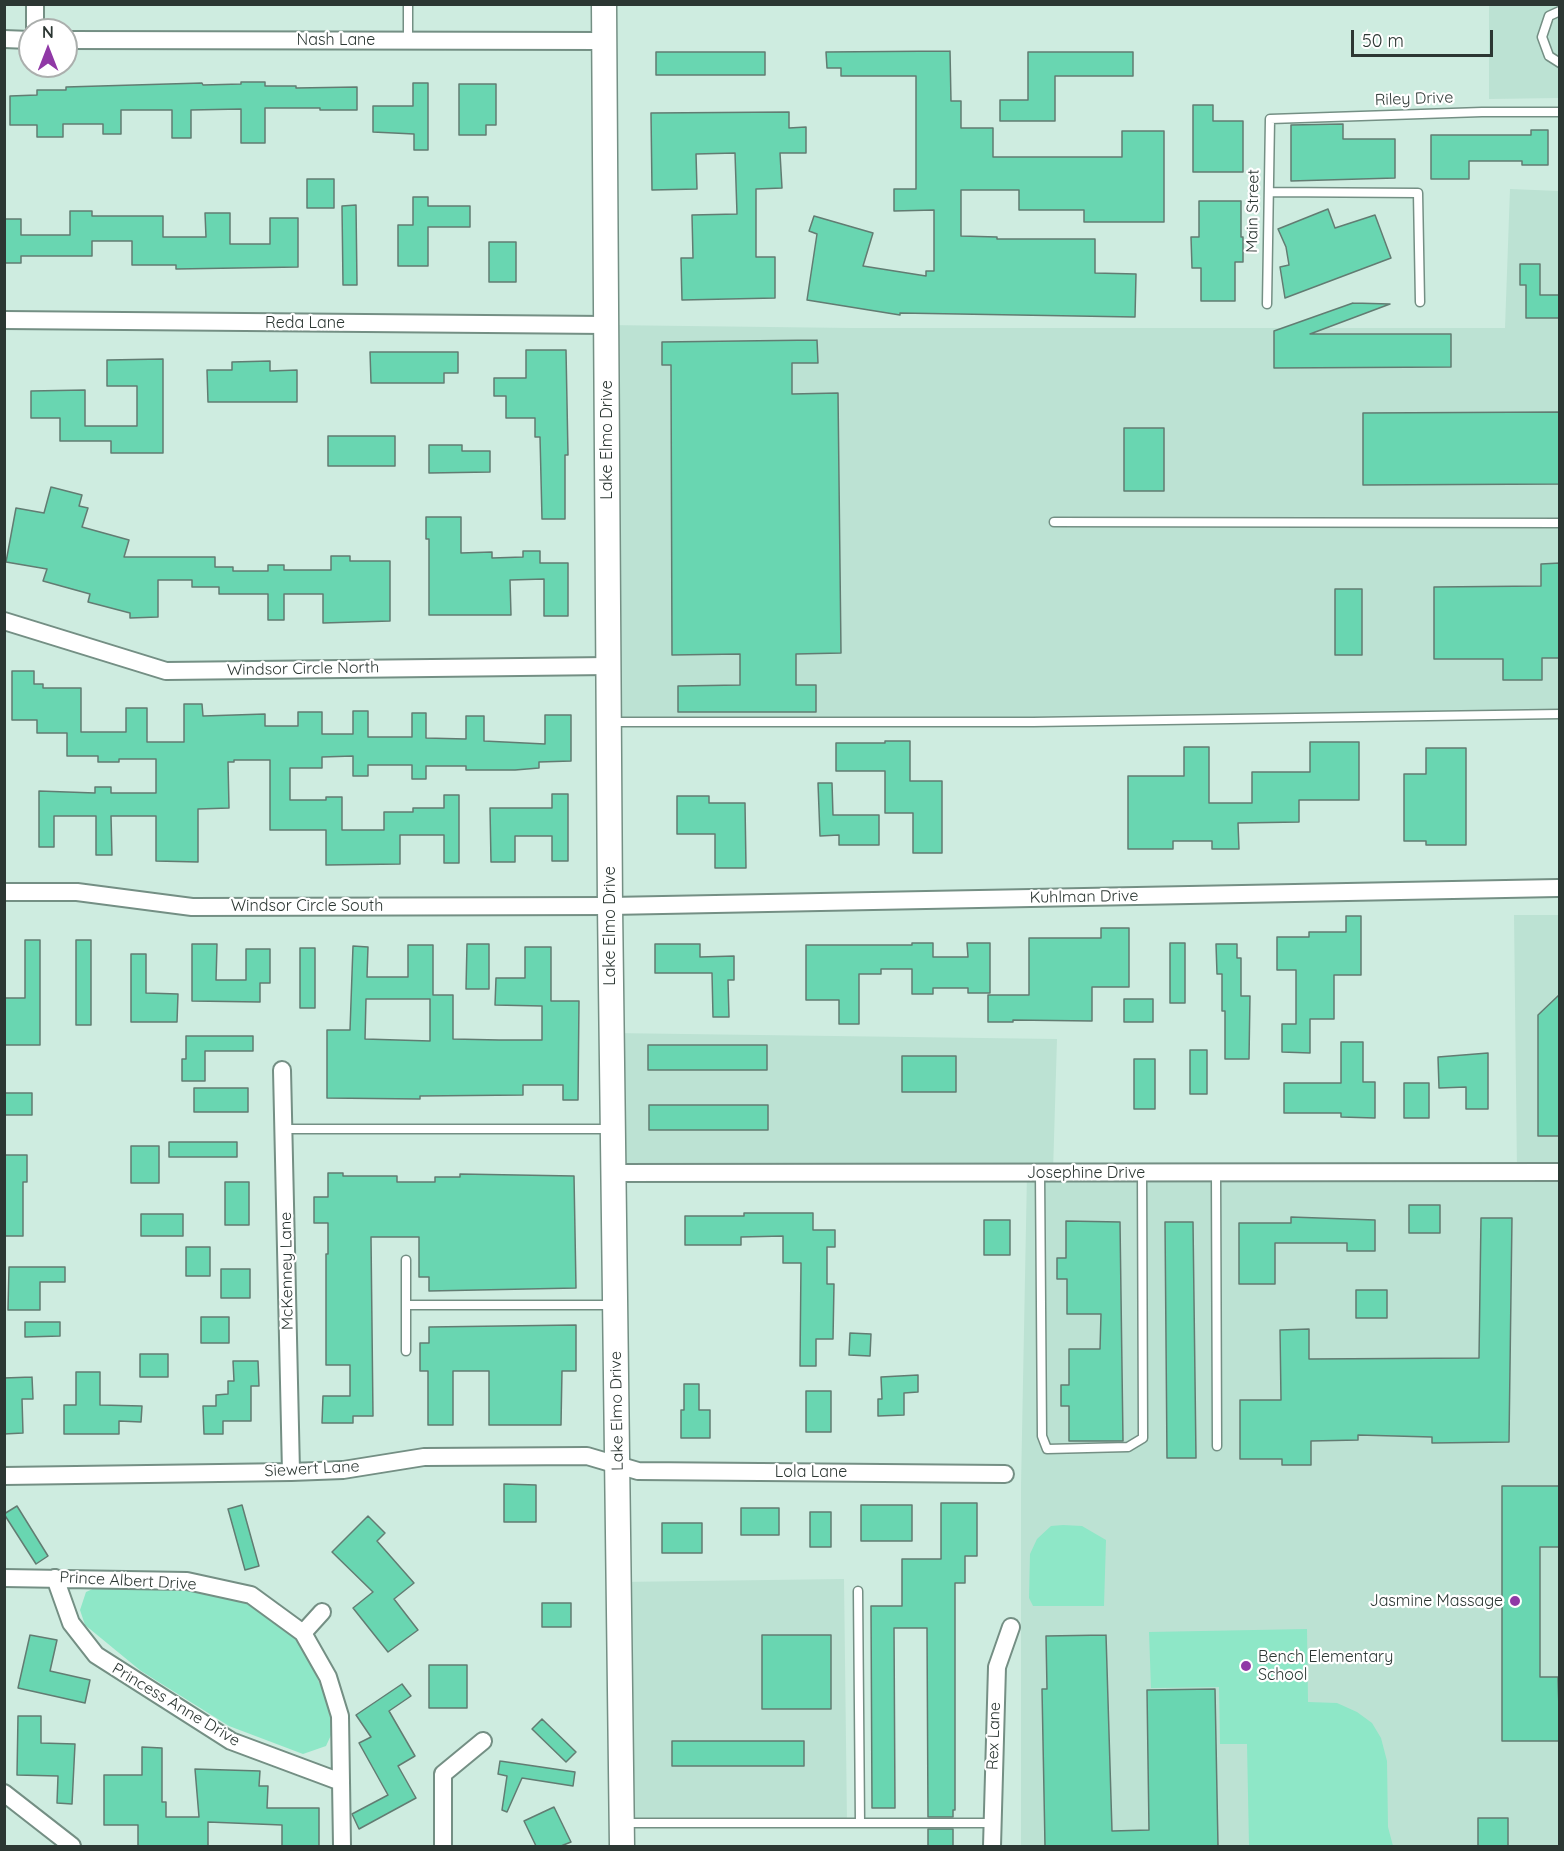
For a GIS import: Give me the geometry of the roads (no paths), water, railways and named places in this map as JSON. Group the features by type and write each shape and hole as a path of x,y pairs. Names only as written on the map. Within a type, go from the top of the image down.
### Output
{"main road":[{"name":"Lake Elmo Drive","path":"604,4 612,1129 622,1846"}],"street":[{"name":"Nash Lane","path":"78,40 605,41"},
{"name":"Reda Lane","path":"4,320 606,325"},
{"name":"Windsor Circle North","path":"4,621 166,671 609,666"},
{"name":"Kuhlman Drive","path":"610,906 1558,888"},
{"name":"Windsor Circle South","path":"4,892 77,892 192,907 610,906"},
{"name":"McKenney Lane","path":"282,1070 291,1472"},
{"name":"Josephine Drive","path":"613,1173 1560,1172"},
{"name":"Siewert Lane","path":"4,1476 343,1470 424,1457 587,1456 618,1467"},
{"name":"Lola Lane","path":"618,1467 638,1471 1005,1474"},
{"name":"Prince Albert Drive","path":"4,1578 187,1581 251,1595 303,1633 328,1677 340,1716 342,1846"},
{"name":"Princess Anne Drive","path":"56,1578 71,1623 96,1655 231,1741 341,1782"},
{"path":"303,1633 322,1612"},
{"name":"Rex Lane","path":"992,1846 997,1667 1011,1627"},
{"path":"443,1846 443,1774 483,1741"},
{"path":"4,1793 72,1846"}],"lane":[{"path":"408,4 408,40"},
{"path":"1560,11 1549,16 1542,37 1549,56 1560,63"},
{"name":"Riley Drive","path":"1270,119 1482,112 1560,112"},
{"name":"Main Street","path":"1267,304 1270,119"},
{"path":"1269,192 1418,193 1420,302"},
{"path":"1054,522 1560,523"},
{"path":"609,722 1033,722 1560,714"},
{"path":"284,1129 612,1129"},
{"path":"1040,1173 1042,1436 1047,1449 1128,1447 1143,1438 1142,1172"},
{"path":"1216,1172 1217,1446"},
{"path":"406,1260 406,1351"},
{"path":"406,1305 615,1305"},
{"path":"858,1591 860,1823"},
{"path":"621,1823 991,1823"}],"place":[{"name":"Jasmine Massage","path":"1515,1601"},
{"name":"Bench Elementary School","path":"1246,1666"}]}
